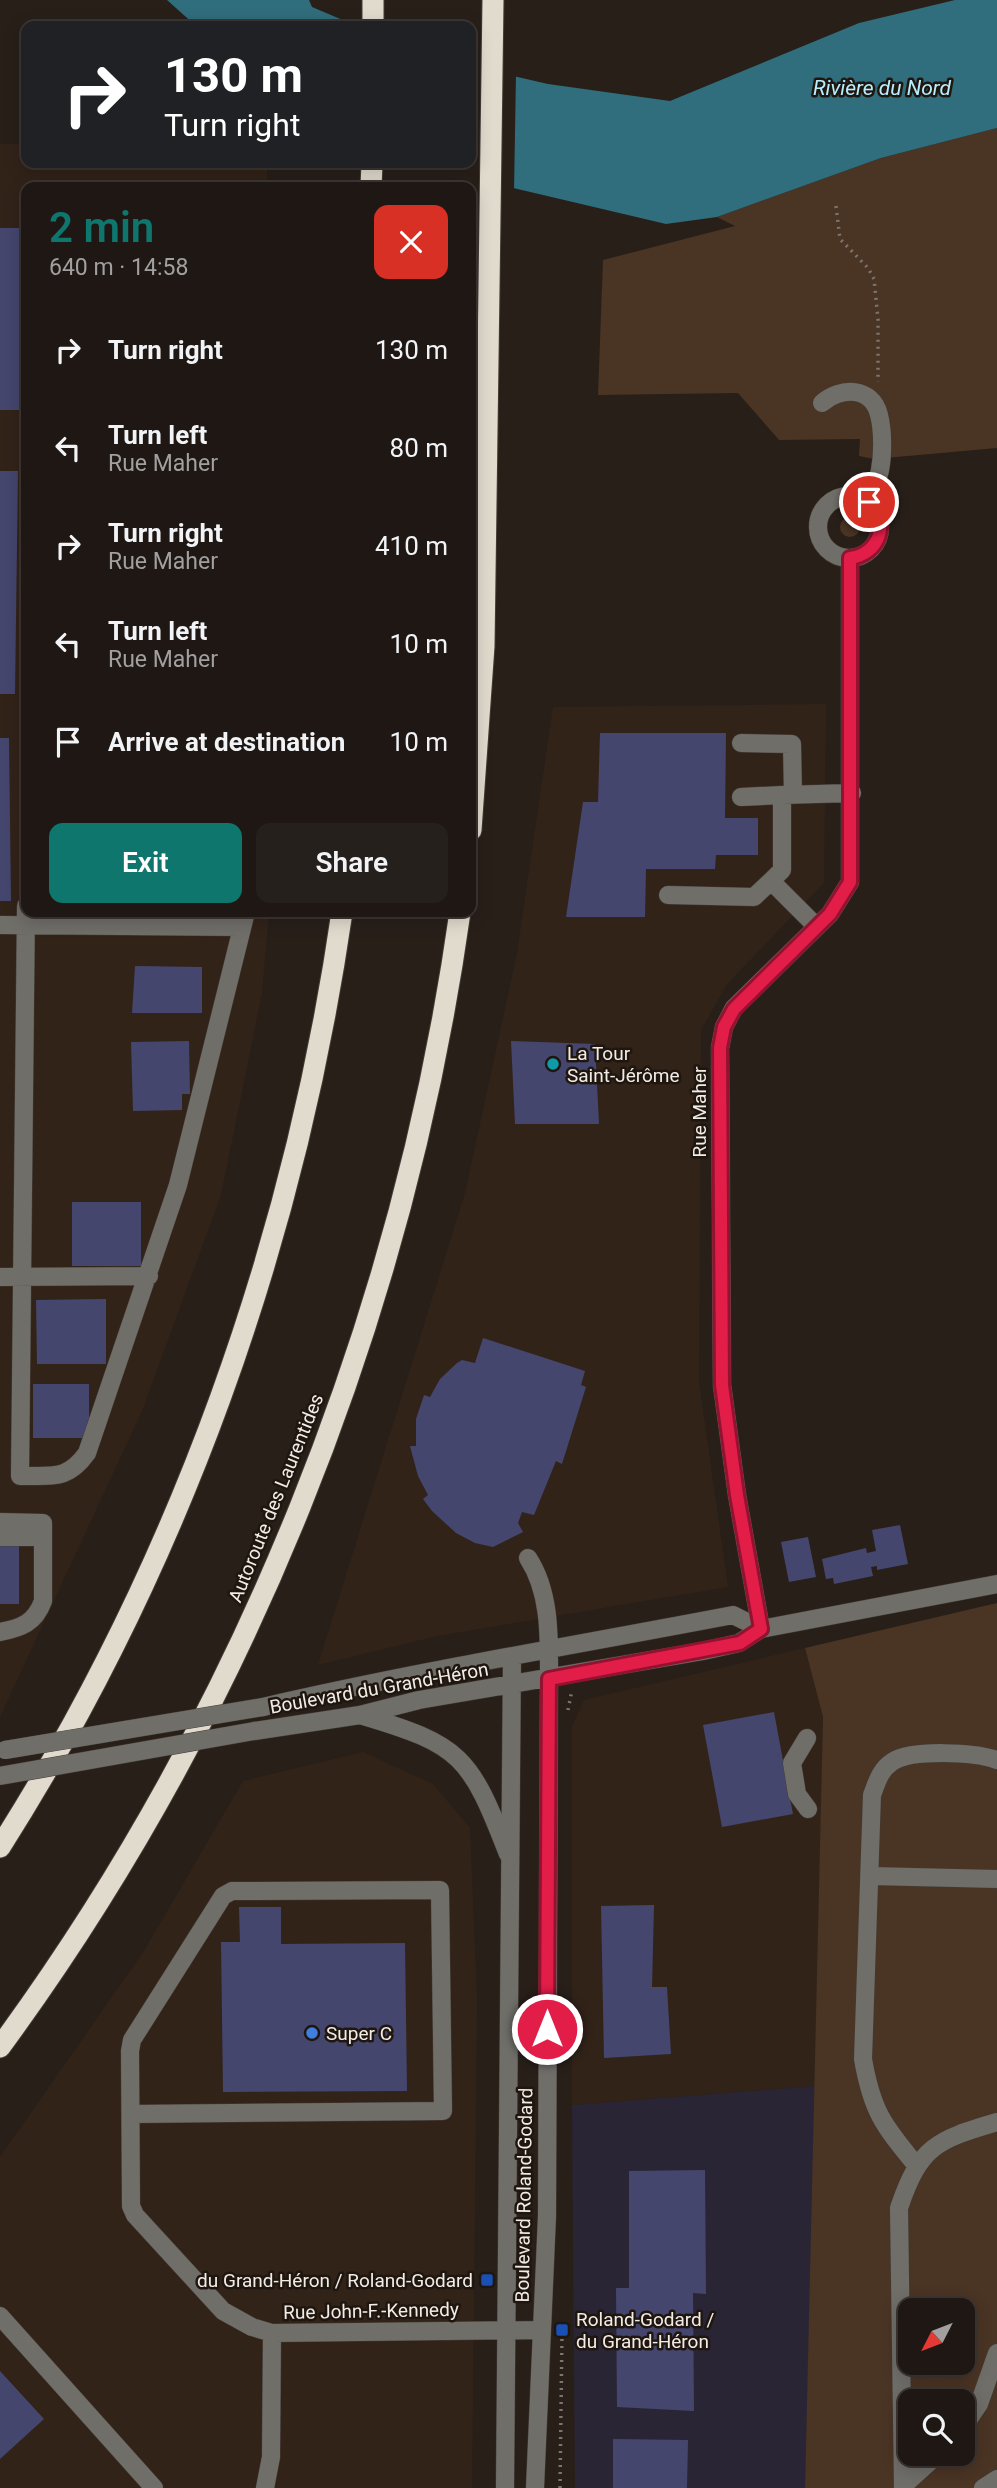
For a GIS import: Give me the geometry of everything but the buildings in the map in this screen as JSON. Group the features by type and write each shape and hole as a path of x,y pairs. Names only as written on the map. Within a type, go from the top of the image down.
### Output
{"highway":[{"path":"476,759 484,646 494,0"},
{"path":"373,1 373,21"},
{"path":"0,1847 58,1751 126,1623 212,1423 255,1298 290,1177 328,1007 341,917"},
{"name":"Autoroute des Laurentides","path":"0,2047 102,1896 176,1768 245,1632 303,1497 349,1373 394,1234 437,1051 459,917"}],"street":[{"path":"822,403 835,394 855,391 867,397 877,409 880,468 866,500"},
{"path":"852,495 866,500 877,512 880,533 868,551 850,558 835,554 824,546 818,533 824,507 839,497 852,495"},
{"name":"Rue Maher","path":"761,1629 737,1495 722,1385 720,1048 724,1027 734,1009 835,908 850,882 850,558"},
{"path":"668,895 754,897 782,870 792,744 741,743"},
{"path":"741,797 852,793"},
{"path":"771,881 817,927"},
{"path":"0,925 26,926 244,919 184,1162 149,1276 87,1453 77,1467 65,1475 20,1476 22,1277 26,926 26,917"},
{"path":"0,1277 149,1276"},
{"path":"0,1522 43,1523 43,1601 39,1611 23,1628 0,1632"},
{"path":"0,1538 43,1537"},
{"name":"Boulevard Roland-Godard","path":"528,1558 541,1584 549,1651 547,2216 535,2488"},
{"name":"Boulevard du Grand-Héron","path":"0,1776 360,1715 419,1700 740,1643 761,1629 997,1584"},
{"name":"Boulevard du Grand-Héron","path":"3,1750 263,1707 426,1670 549,1651 733,1615 761,1629"},
{"name":"Boulevard Roland-Godard","path":"505,2488 512,1657"},
{"path":"360,1715 415,1731 459,1759 481,1787 512,1864"},
{"path":"807,1738 792,1763 797,1794 808,1809"},
{"path":"916,2165 881,2123 869,2094 863,2059 872,1795 880,1773 893,1761 914,1754 988,1757 997,1760"},
{"path":"871,1876 997,1879"},
{"path":"131,2114 443,2111 440,1890 232,1891 223,1896 132,2040 131,2114 131,2206 135,2215 223,2311 252,2327 272,2333"},
{"path":"903,2487 899,2208 916,2165 923,2155 951,2136 997,2122"},
{"path":"0,2316 154,2488"},
{"name":"Rue John-F.-Kennedy","path":"265,2488 271,2458 272,2333 542,2330"},
{"path":"975,2410 997,2353"},
{"path":"903,2487 925,2466"},
{"path":"983,2488 997,2479"}],"path":[{"path":"836,206 840,239 871,271 875,286 877,409"},
{"path":"561,2400 561,2488"}],"shaded area":[{"path":"997,128 997,448 874,459 859,456 860,439 779,440 738,393 598,395 603,260 735,226 717,217 881,158"},
{"path":"0,144 21,144 21,168 267,168 267,182 21,182 21,917 269,917 262,993 221,1195 142,1411 0,1717"},
{"path":"850,517 857,520 860,527 857,534 850,537 843,534 840,527 843,520"},
{"path":"826,704 824,883 727,984 701,1030 699,1382 728,1587 437,1636 318,1665 465,1193 517,953 553,707"},
{"path":"997,1603 997,2488 805,2488 823,1717 805,1648"},
{"path":"805,1648 823,1717 816,2086 572,2105 572,1726 584,1700"},
{"path":"363,1752 433,1784 470,1828 477,2000 472,2488 0,2488 0,2157 144,1951 243,1781"},
{"path":"816,2086 805,2488 575,2488 572,2105"}],"water":[{"path":"167,0 309,0 312,7 345,21 190,21"},
{"name":"Rivière du Nord","path":"955,0 997,0 997,128 881,158 717,217 666,224 505,186 474,168 476,168 476,67 548,84 670,101 859,23"}],"pier":[{"path":"476,63 516,73 514,191 467,168 476,168"}],"place":[{"name":"La Tour Saint-Jérôme","path":"553,1064"},
{"name":"Super C","path":"312,2033"},
{"name":"du Grand-Héron / Roland-Godard","path":"487,2280"},
{"name":"Roland-Godard / du Grand-Héron","path":"562,2330"}],"route":[{"path":"547,2029 549,1679 740,1643 761,1629 725,1421 722,1385 720,1048 724,1027 734,1009 830,914 843,898 850,882 850,558 861,556 868,551 879,537 880,520 869,502"}]}
